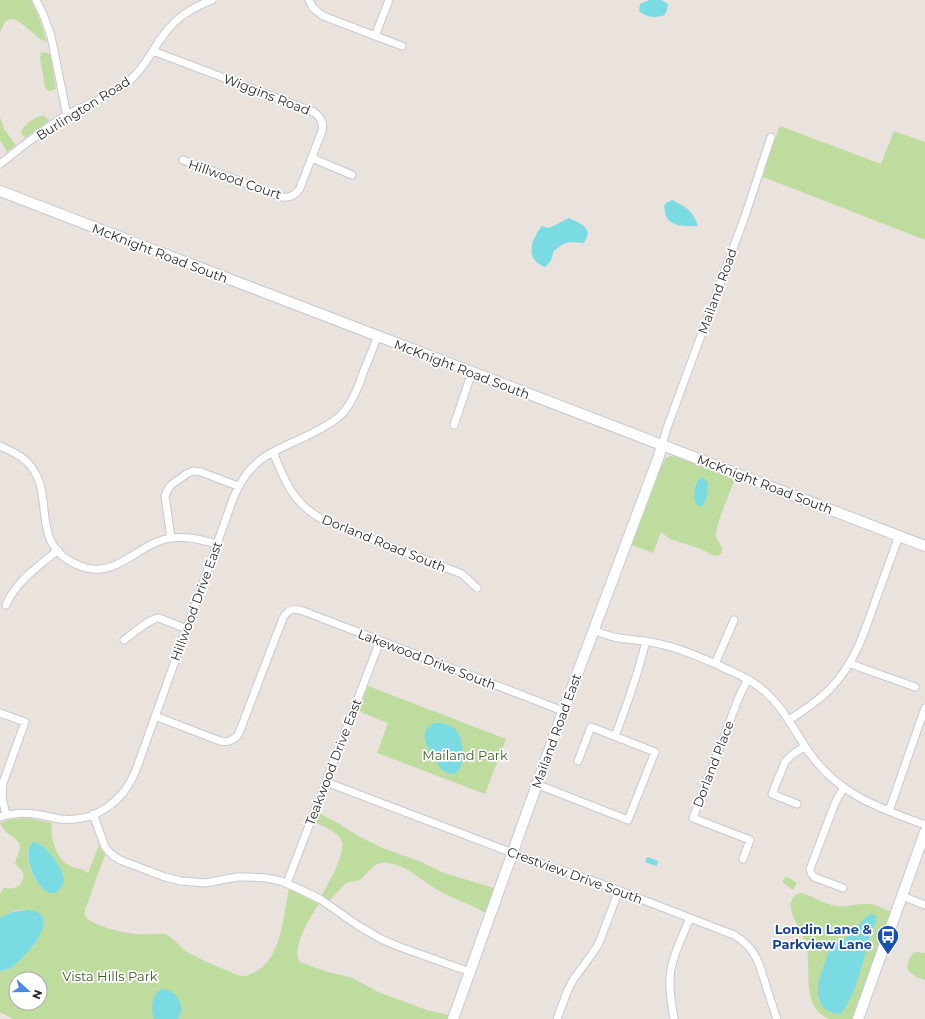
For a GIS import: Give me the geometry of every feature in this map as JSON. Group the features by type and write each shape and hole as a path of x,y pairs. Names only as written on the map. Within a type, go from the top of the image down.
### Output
{"street":[{"path":"36,0 51,36 67,116"},
{"name":"Burlington Road","path":"0,164 55,123 122,87 140,71 164,34 175,22 197,6 212,0"},
{"path":"309,0 313,8 323,16 402,46"},
{"path":"375,36 389,0"},
{"name":"Wiggins Road","path":"153,51 318,114 321,118 323,127 312,158"},
{"name":"Mailand Road","path":"662,445 772,137"},
{"path":"312,158 352,175"},
{"name":"Hillwood Court","path":"183,160 286,197 290,197 298,192 312,158"},
{"name":"McKnight Road South","path":"0,191 925,546"},
{"name":"Hillwood Drive East","path":"3,816 28,813 58,819 82,818 104,810 122,794 130,783 238,486 254,464 273,452 324,427 342,413 351,402 356,392 378,336"},
{"path":"454,425 472,372"},
{"name":"Mailand Road East","path":"453,1019 536,784 660,456 662,445"},
{"path":"0,446 26,460 31,467 37,476 43,495 46,526 50,540 65,557 80,566 95,570 104,569 125,560 146,547 171,538 204,540 217,544"},
{"name":"Dorland Road South","path":"273,452 293,493 300,502 316,516 329,523 462,574 477,588"},
{"path":"171,538 165,496 171,485 188,473 194,471 201,472 238,486"},
{"path":"788,720 825,694 839,679 850,663 862,638 899,536"},
{"path":"6,605 19,584 58,550"},
{"name":"Lakewood Drive South","path":"155,716 220,741 229,741 235,738 239,732 282,619 286,613 295,609 563,711"},
{"path":"124,640 150,621 159,618 186,629"},
{"path":"714,664 734,620"},
{"path":"593,630 619,638 646,641 676,648 748,679 772,698 781,709 815,761 844,788 866,802 925,825"},
{"name":"Teakwood Drive East","path":"287,883 380,641"},
{"path":"615,736 628,702 646,641"},
{"path":"850,663 915,687"},
{"name":"Dorland Place","path":"743,859 750,840 693,818 739,697 748,679"},
{"path":"888,811 925,708"},
{"path":"0,713 25,722 4,783 2,797 3,816"},
{"path":"536,784 628,820 655,752 591,727 578,761"},
{"path":"797,804 772,794 785,762 805,746"},
{"name":"Crestview Drive South","path":"326,782 512,853 620,890 734,935 743,941 752,951 760,967 777,1019"},
{"path":"843,888 814,877 810,869 836,800 844,788"},
{"path":"93,814 107,849 120,860 180,881 198,883 214,882 237,877 254,877 287,883 320,899 357,925 381,939 470,972"},
{"path":"858,1019 925,832"},
{"path":"557,1019 571,984 599,943 620,890"},
{"path":"902,896 925,905"},
{"path":"674,1019 670,975 673,961 690,918"}],"green space":[{"path":"0,0 31,0 40,20 47,42 37,37 20,22 10,19 5,22 0,33"},
{"path":"44,52 50,54 56,89 50,91 45,87 40,58 41,53"},
{"path":"40,116 45,116 49,121 25,138 21,133 23,127"},
{"path":"0,117 4,129 16,145 7,152 0,140"},
{"path":"780,126 881,164 894,131 925,142 925,240 761,176"},
{"path":"671,456 735,479 717,526 716,536 722,548 720,555 715,556 701,549 670,539 661,532 653,553 632,545 662,465 666,458"},
{"name":"Mailand Park","path":"368,686 506,739 485,794 377,753 388,723 358,711"},
{"path":"319,813 360,837 383,848 419,861 444,873 494,888 485,913 441,892 410,871 392,864 383,863 375,865 360,880 346,883 330,900 322,895 336,868 342,845 341,840 336,834 316,823"},
{"name":"Vista Hills Park","path":"28,818 52,823 53,841 61,858 70,866 82,869 88,873 99,845 105,855 85,910 85,916 88,919 101,926 132,934 165,934 172,938 189,953 236,975 246,976 254,973 271,957 280,935 289,889 319,904 307,924 300,941 298,956 300,962 328,972 353,978 378,992 427,1010 449,1015 448,1019 13,1019 0,1012 0,971 14,966 28,952 37,941 44,922 43,918 28,910 13,911 0,918 0,894 4,888 19,886 23,879 23,873 15,864 20,845 17,840 5,831 0,823 12,819","holes":["33,842 38,843 46,849 61,871 63,882 55,892 49,892 42,888 35,879 31,869 28,859 29,849"]},
{"path":"786,876 797,883 793,890 782,882"},
{"path":"801,893 827,904 836,906 871,904 891,912 854,1019 829,1019 822,1015 815,1007 811,999 808,980 807,950 803,936 794,920 791,908 791,903 795,895","holes":["869,915 876,920 861,969 846,1007 833,1013 824,1007 818,998 829,951 835,944 851,934"]},
{"path":"916,952 925,953 925,980 912,974 908,970 908,961"}],"water":[{"path":"649,0 661,0 668,4 665,15 651,17 639,11 640,4"},
{"path":"672,200 691,212 698,226 677,225 666,217 664,206"},
{"path":"569,218 581,224 587,231 588,234 584,243 570,242 561,245 553,252 551,260 545,267 538,264 532,254 532,249 538,231 542,226 549,228"},
{"path":"700,478 705,479 708,484 706,500 701,507 695,502 694,495 696,484"},
{"path":"434,723 449,725 456,730 458,734 462,745 462,758 459,769 455,774 446,773 440,768 428,747 425,736 426,731"},
{"path":"33,842 38,843 47,850 61,871 63,883 62,886 54,893 48,892 42,888 37,882 33,873 28,855 29,848"},
{"path":"647,857 658,861 657,866 645,862"},
{"path":"21,910 29,910 39,913 43,920 43,927 40,936 21,960 9,969 0,971 0,918 7,914"},
{"path":"872,914 876,916 876,921 850,1000 840,1014 830,1012 821,1004 818,993 819,980 828,953 833,946 847,937 866,917"},
{"path":"161,989 168,990 179,999 181,1010 178,1019 154,1018 152,1006 154,998"}],"place":[{"name":"Londin Lane & Parkview Lane","path":"888,956"}]}
